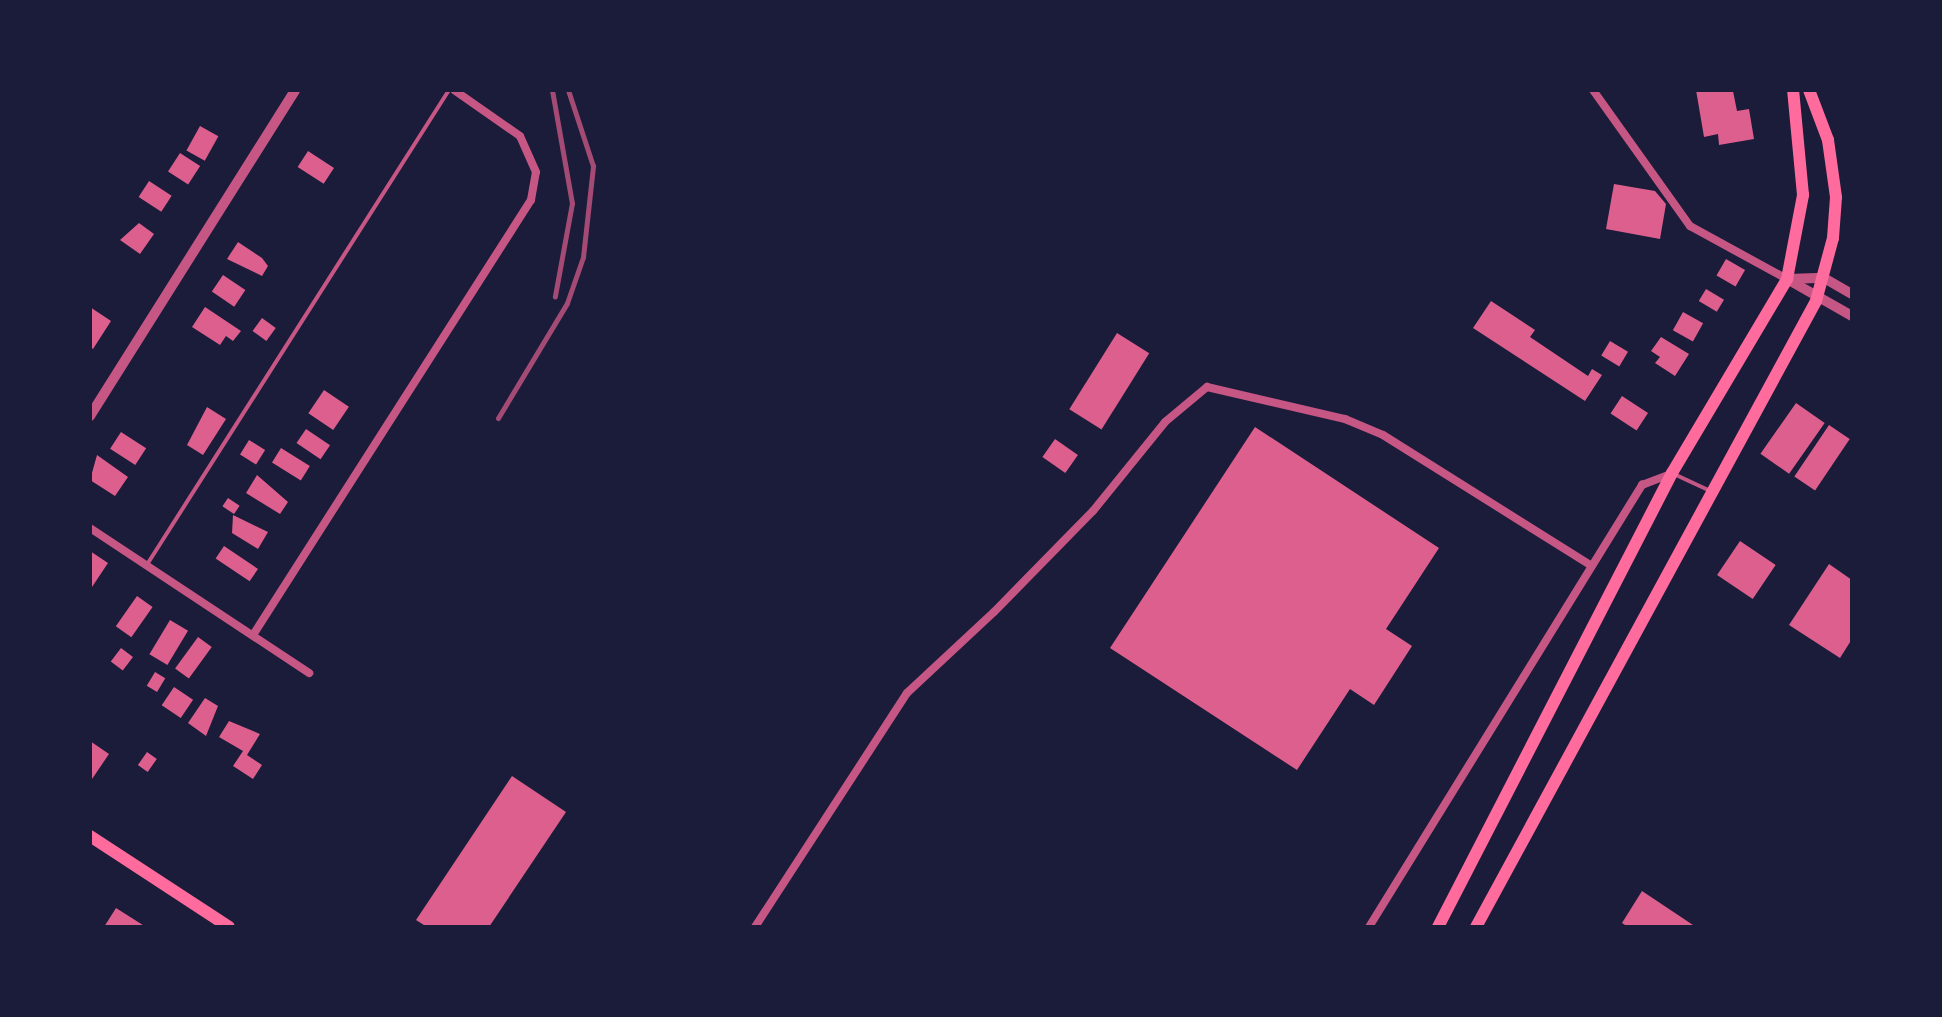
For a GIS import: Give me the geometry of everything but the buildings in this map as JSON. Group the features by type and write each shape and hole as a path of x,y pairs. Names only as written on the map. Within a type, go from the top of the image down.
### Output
{"main road":[{"path":"1438,927 1672,474 1787,279 1803,195 1793,90"},
{"path":"1476,927 1816,301 1833,238 1835,174 1809,90"},
{"path":"90,836 229,927"}],"street":[{"path":"90,416 296,90"},
{"path":"253,635 531,200 533,160 511,127 451,90"},
{"path":"1594,90 1690,226 1787,279 1816,301 1852,316"},
{"path":"1787,279 1824,278 1852,294"},
{"path":"756,927 907,693 1093,511 1165,422 1207,387 1314,410 1382,436 1590,566"},
{"path":"1369,927 1642,485 1672,474"},
{"path":"90,528 309,672"}],"lane":[{"path":"146,565 451,90"},
{"path":"1672,474 1710,491"}],"railway":[{"path":"552,90 572,203 555,296"},
{"path":"498,418 567,303 583,257 593,166 568,90"}]}
